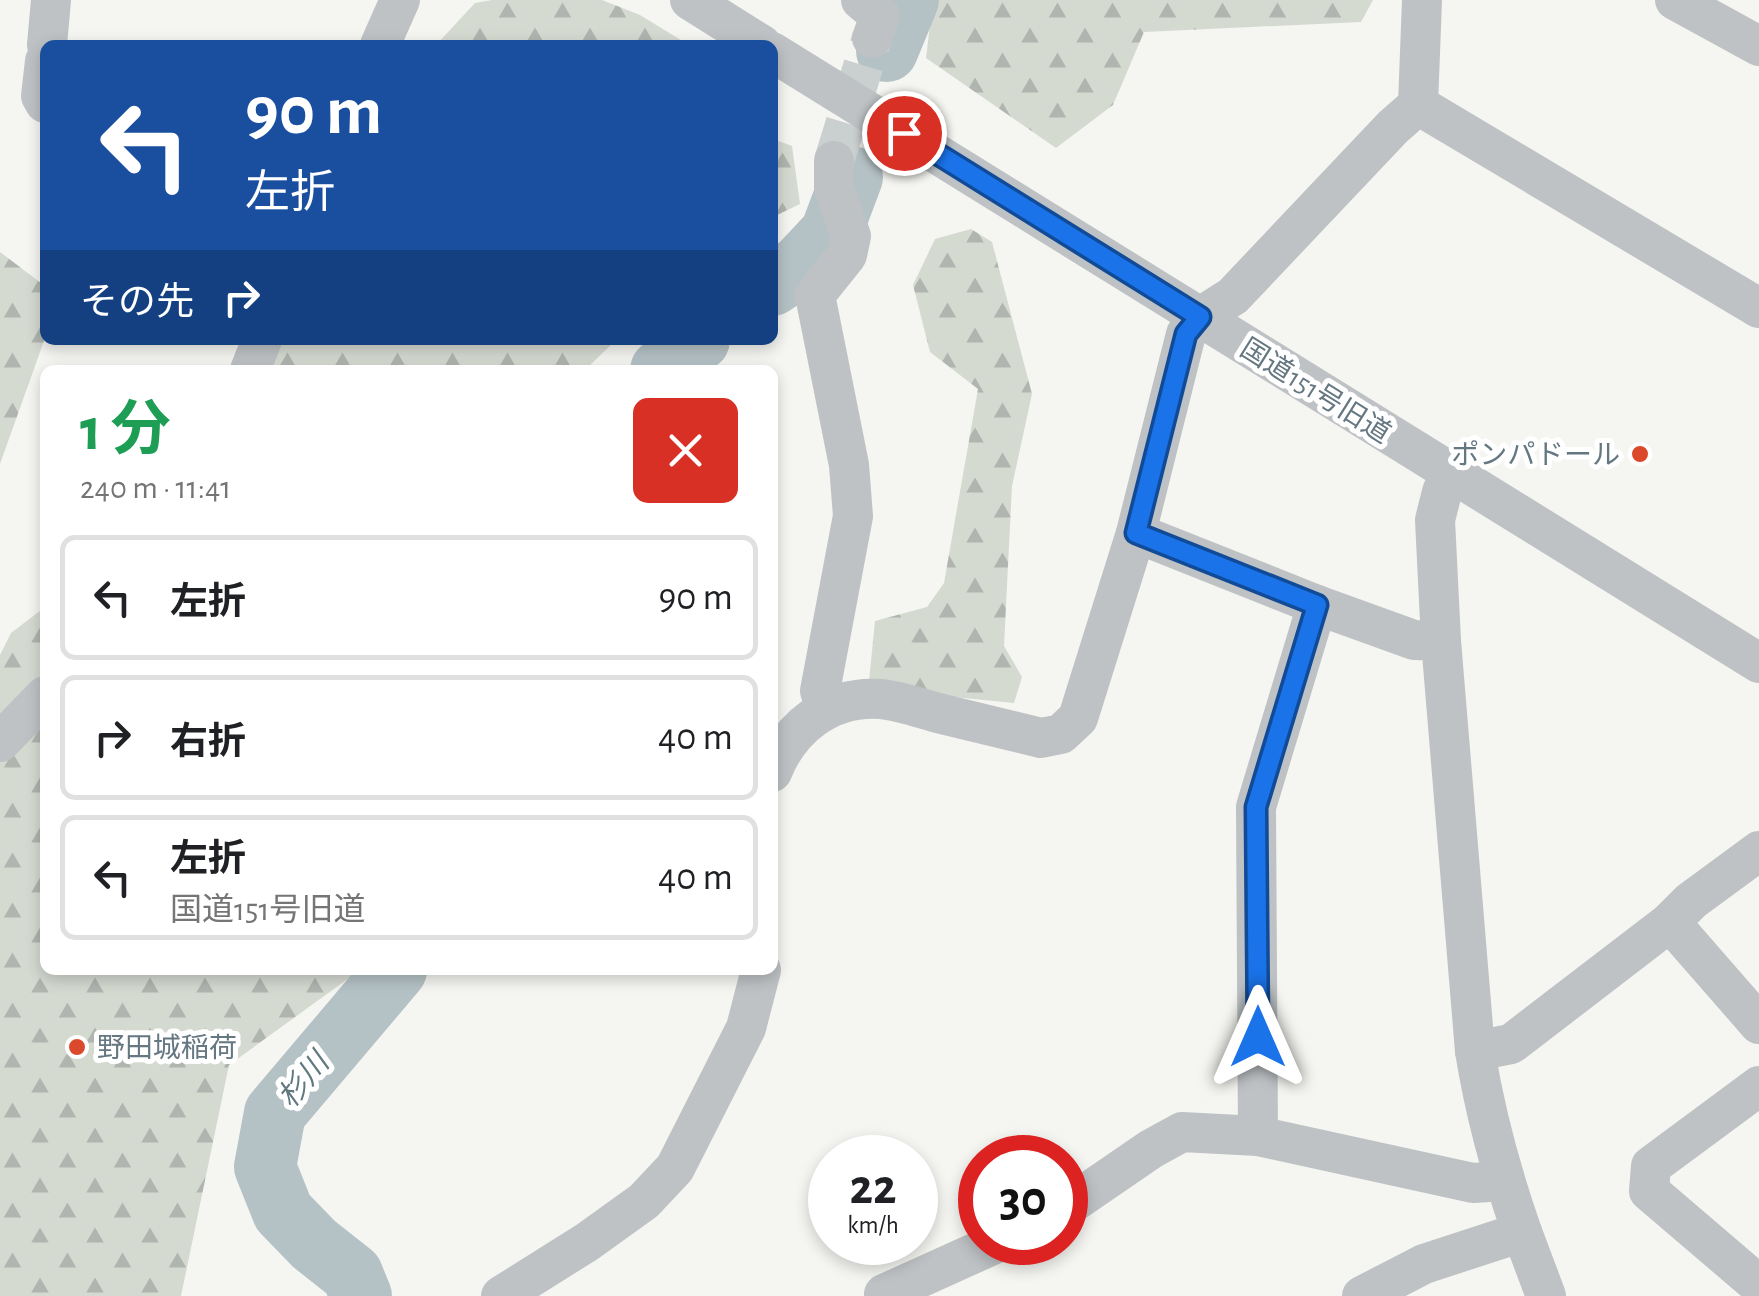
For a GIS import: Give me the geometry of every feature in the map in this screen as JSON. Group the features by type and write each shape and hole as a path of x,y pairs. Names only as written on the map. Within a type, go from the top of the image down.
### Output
{"street":[{"path":"47,40 51,0"},
{"path":"382,40 400,0"},
{"path":"690,0 754,40"},
{"path":"861,0 880,16 872,38"},
{"path":"778,758 808,719 826,708 852,702 881,700 1041,738 1061,734 1078,718 1136,533 1186,334 1200,317 1232,296 1418,105 1422,0"},
{"path":"1675,0 1759,46"},
{"name":"国道151号旧道","path":"778,56 1759,663"},
{"path":"1418,105 1759,308"},
{"path":"826,708 820,692 853,516 849,465 815,296 848,254 851,236 834,175"},
{"path":"1450,473 1435,520 1441,641 1475,1051 1484,1110 1504,1181 1546,1296"},
{"path":"1136,533 1414,640 1441,641"},
{"path":"1258,1136 1256,807 1317,605"},
{"path":"0,742 40,701"},
{"path":"1475,1051 1511,1044 1759,851"},
{"path":"1670,922 1759,1024"},
{"path":"501,1296 644,1201 675,1168 746,1028 760,975"},
{"path":"1759,1086 1651,1166 1649,1191 1759,1285"},
{"path":"1088,1192 1182,1132 1258,1136 1473,1184 1504,1181"},
{"path":"1362,1296 1424,1264 1522,1232"},
{"path":"885,1296 958,1261"}],"green space":[{"path":"602,0 640,15 681,40 441,40 475,3"},
{"path":"933,0 1373,0 1361,22 1144,32 1113,105 1056,148 926,58"},
{"path":"778,141 792,146 800,204 778,215"},
{"path":"971,229 992,242 1032,394 1012,486 1004,646 1022,677 1014,703 913,693 869,681 875,621 927,607 944,583 978,389 930,352 913,285 935,239"},
{"path":"0,252 40,282 42,345 0,464"},
{"path":"277,345 611,345 590,365 267,365"},
{"path":"40,611 40,975 353,975 229,1065 181,1296 0,1296 0,655 11,633"}],"waterway":[{"name":"杉川","path":"887,51 908,0"},
{"name":"杉川","path":"778,281 800,266 831,233 852,177"},
{"name":"杉川","path":"667,365 693,345"},
{"name":"杉川","path":"361,1296 352,1274 314,1244 283,1212 265,1167 275,1113 392,975"}],"tunnel":[{"path":"834,161 872,38"}],"place":[{"name":"ポンパドール","path":"1640,454"},
{"name":"野田城稲荷","path":"77,1047"}],"route":[{"path":"904,133 1200,317 1186,334 1136,533 1317,605 1256,807 1258,1037"}]}
